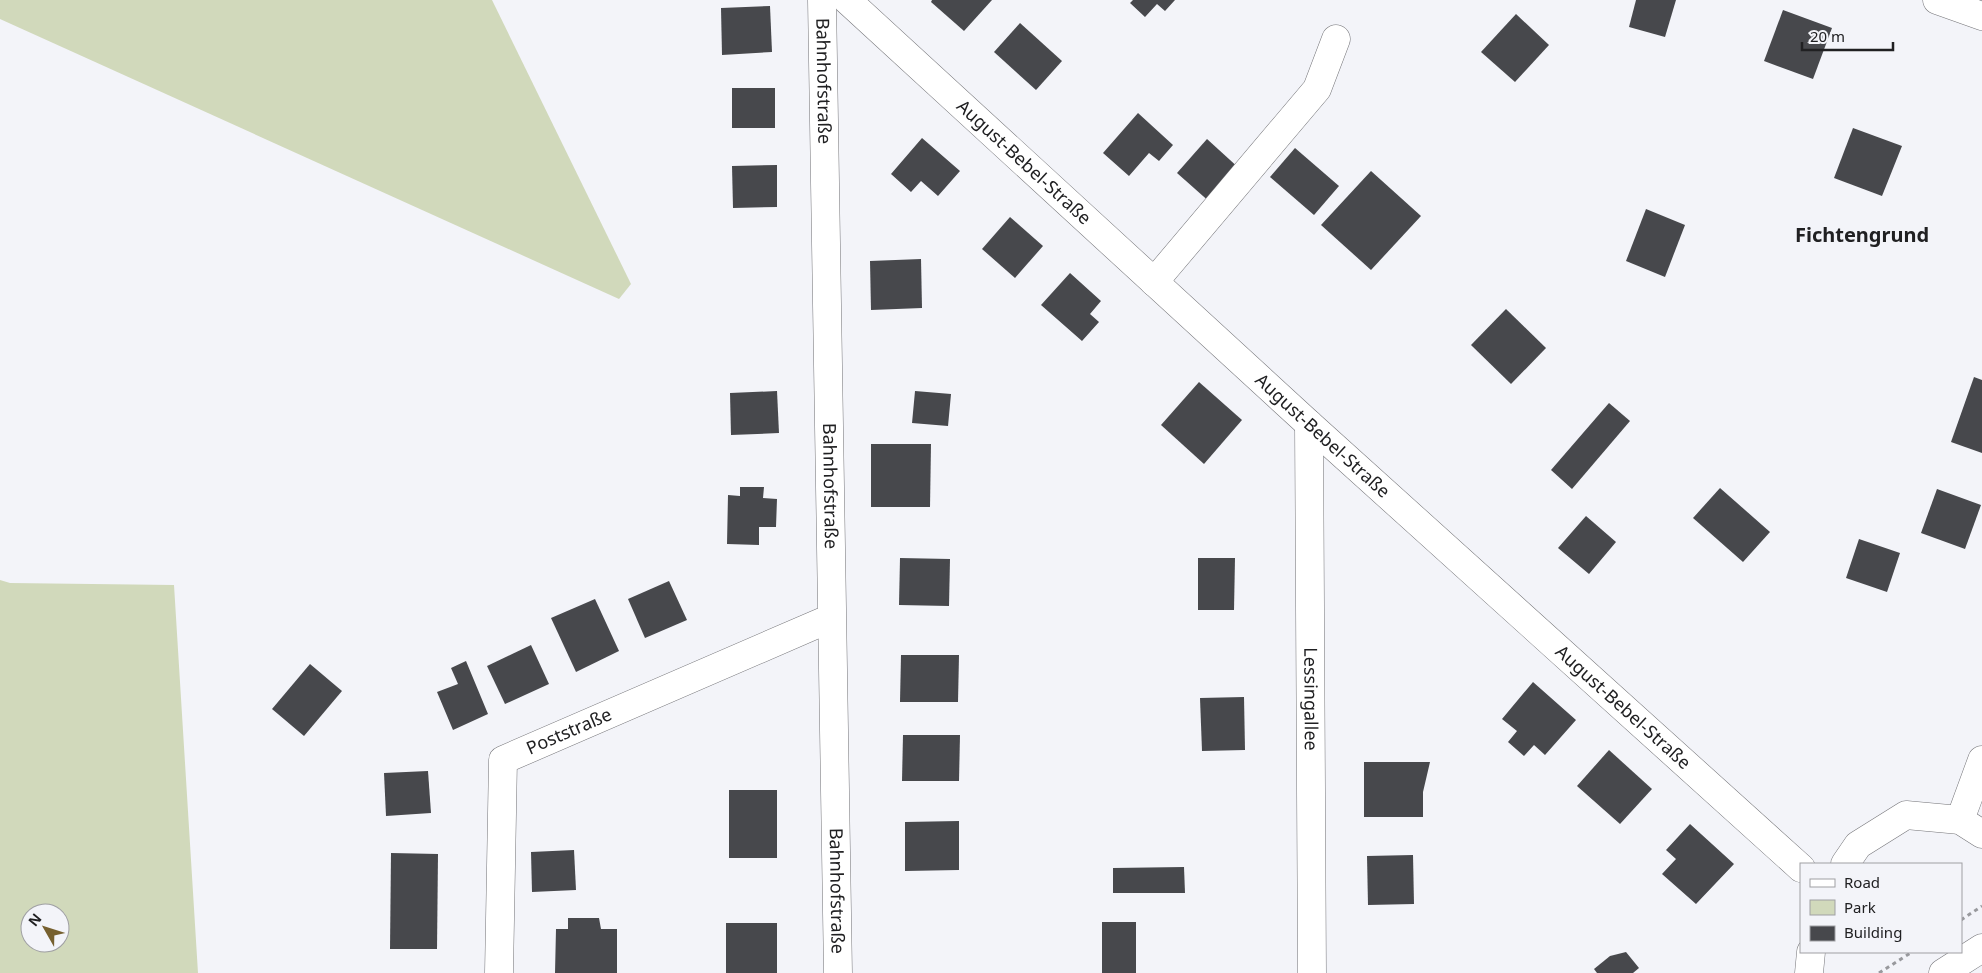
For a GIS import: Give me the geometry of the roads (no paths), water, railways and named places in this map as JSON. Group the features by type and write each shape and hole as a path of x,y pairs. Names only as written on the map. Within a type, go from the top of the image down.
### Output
{"street":[{"name":"Bahnhofstraße","path":"822,0 838,973"},
{"name":"August-Bebel-Straße","path":"847,0 1309,424 1800,867"},
{"path":"1937,0 1982,16"},
{"path":"1154,282 1317,89 1336,39"},
{"name":"Lessingallee","path":"1309,424 1312,973"},
{"name":"Poststraße","path":"499,973 503,760 831,618"},
{"path":"1846,863 1858,845 1906,815 1971,827 1982,760"},
{"path":"1943,973 1982,948"},
{"path":"1809,973 1811,953"}],"district":[{"name":"Fichtengrund","path":"1862,235"}]}
